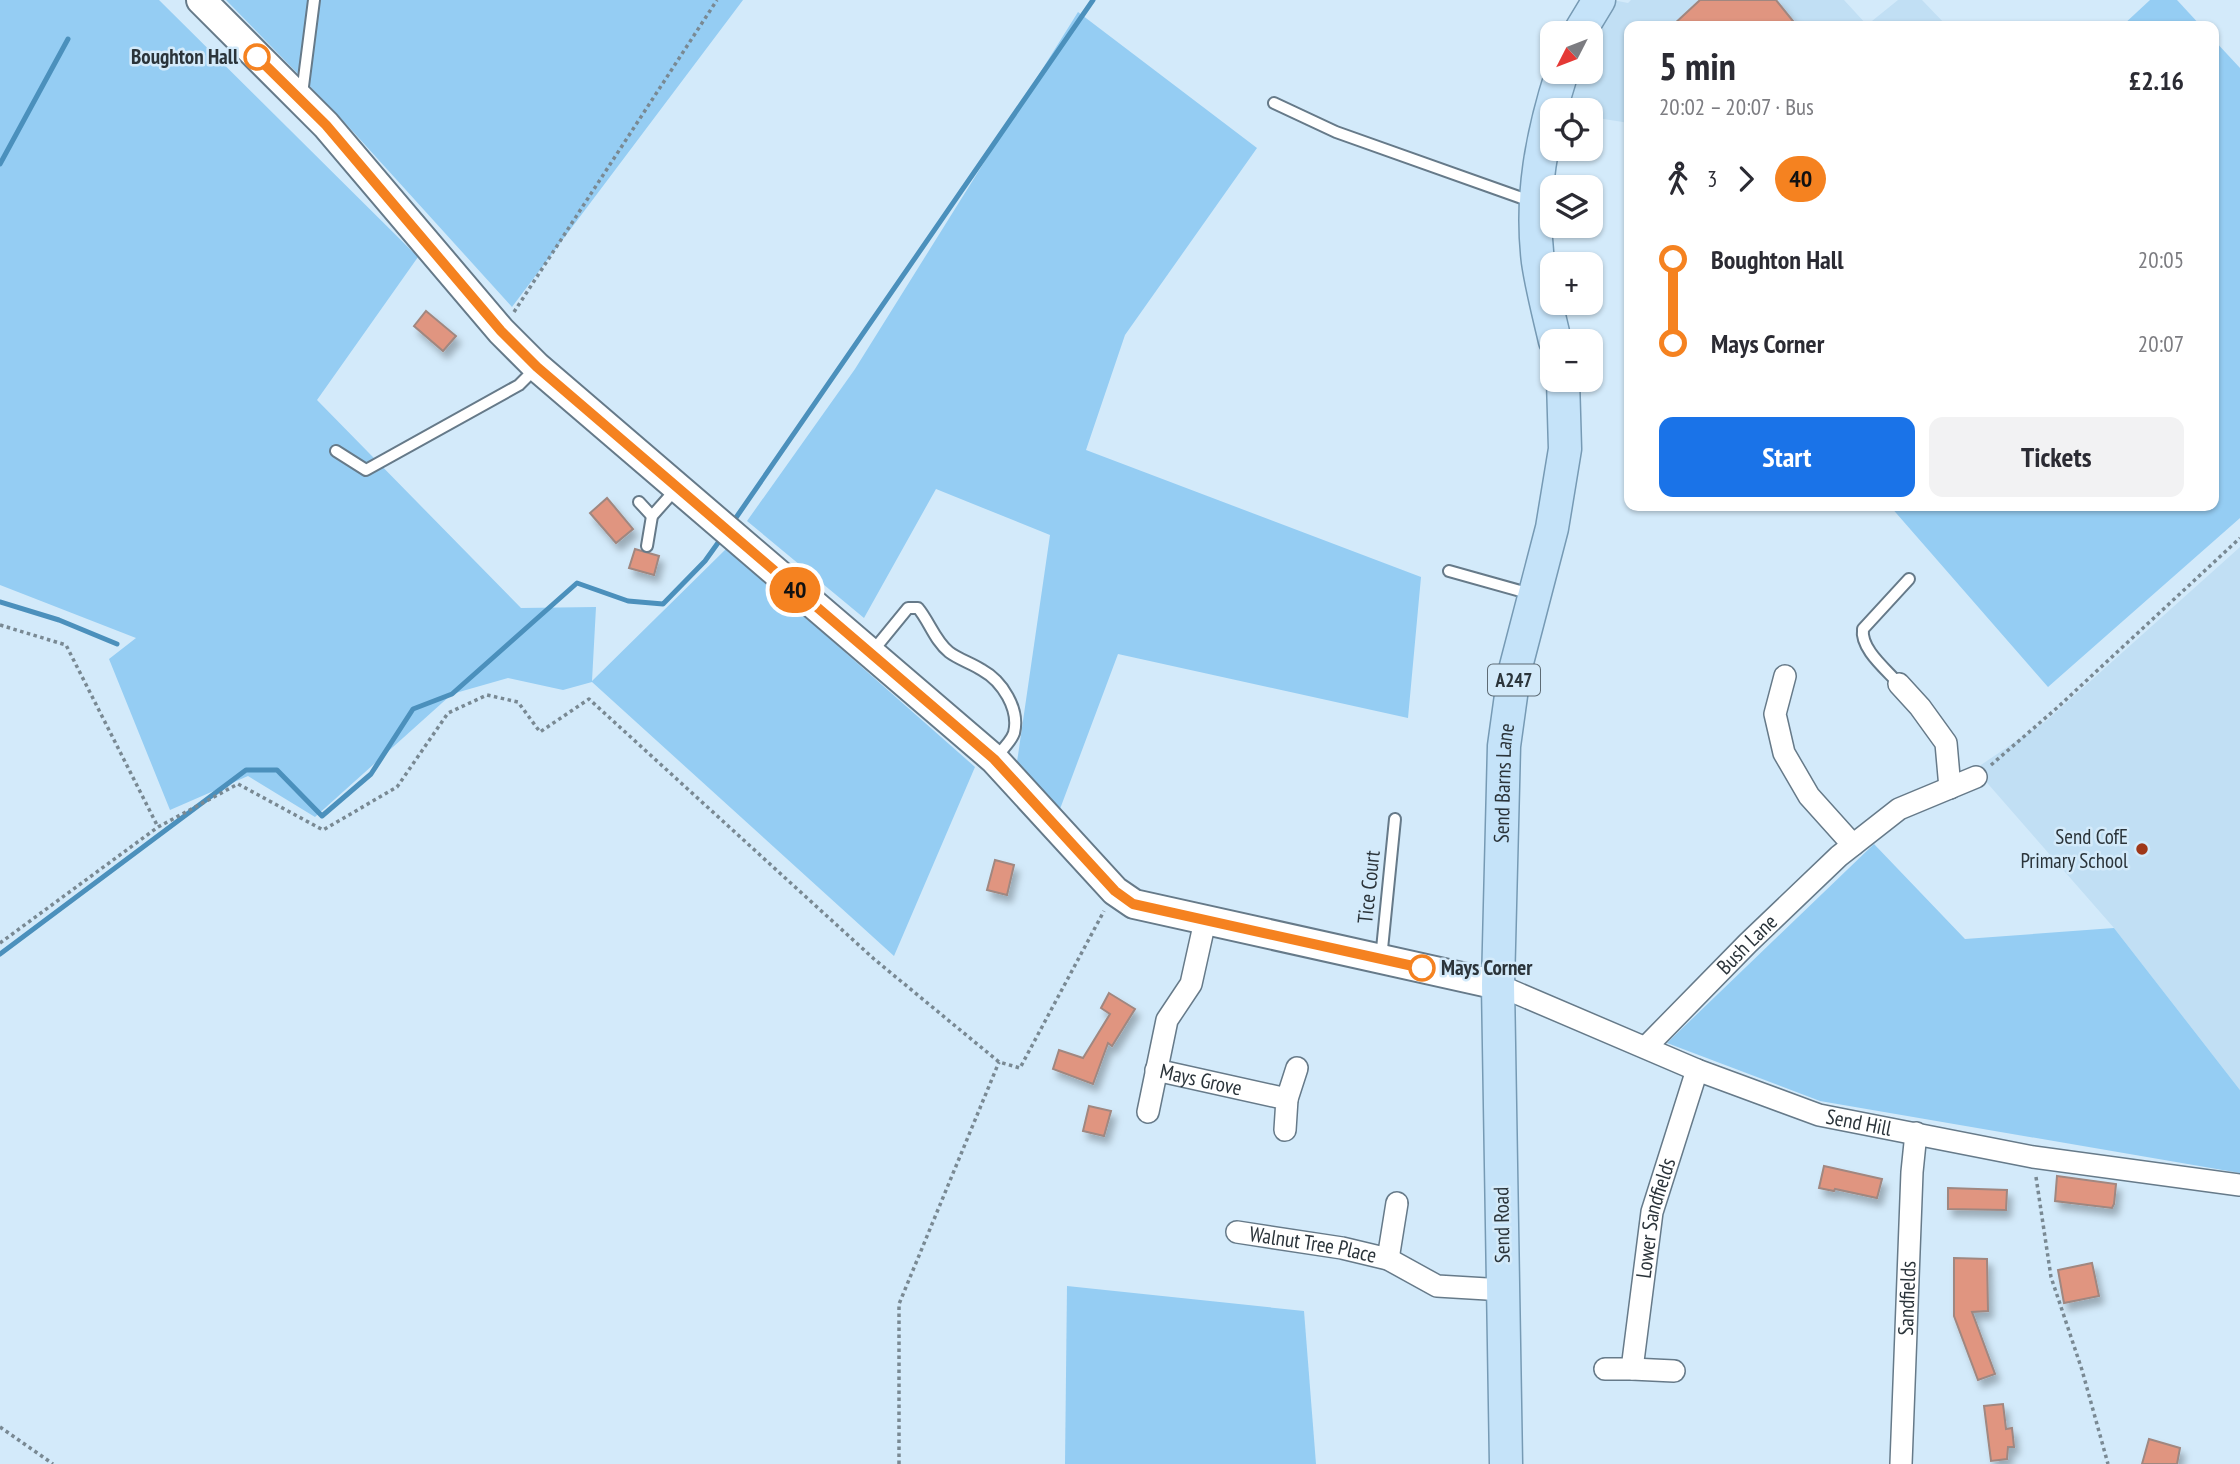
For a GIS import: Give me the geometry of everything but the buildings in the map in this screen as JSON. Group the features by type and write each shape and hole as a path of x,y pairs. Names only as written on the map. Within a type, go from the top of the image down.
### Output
{"main road":[{"path":"201,0 326,125 501,331 537,367 994,759 1115,891 1133,904 1498,985"},
{"path":"1585,21 1599,0"},
{"path":"1552,329 1538,262 1536,191 1546,120 1558,84"},
{"name":"Send Barns Lane","path":"1498,985 1504,746 1514,674 1552,528 1565,449 1563,392"},
{"name":"Send Road","path":"1498,985 1506,1464"}],"street":[{"path":"1785,676 1775,714 1784,754 1809,796 1853,845"},
{"path":"1899,684 1946,743 1950,788"},
{"name":"Bush Lane","path":"1646,1047 1748,943 1853,845 1899,809 1976,777"},
{"path":"1156,1070 1158,1014 1191,984 1205,921"},
{"name":"Send Hill","path":"1498,985 1697,1070 1819,1115 2032,1157 2240,1185"},
{"path":"1285,1130 1287,1099 1297,1068"},
{"name":"Mays Grove","path":"1148,1112 1156,1070 1287,1099"},
{"name":"Lower Sandfields","path":"1632,1369 1653,1212 1697,1070"},
{"name":"Sandfields","path":"1901,1464 1912,1172 1916,1133"},
{"name":"Walnut Tree Place","path":"1388,1259 1397,1203"},
{"name":"Walnut Tree Place","path":"1237,1231 1342,1248 1388,1259 1437,1286 1504,1290"},
{"path":"1605,1369 1674,1371"}],"lane":[{"path":"301,100 314,0"},
{"path":"1275,103 1336,132 1536,203"},
{"path":"336,452 366,470 519,385 537,367"},
{"path":"647,546 652,516 677,488"},
{"path":"639,502 652,516"},
{"path":"1450,571 1536,595"},
{"path":"1899,684 1869,650 1862,637 1863,629 1909,579"},
{"path":"871,653 908,608 918,608 944,648 999,682 1010,701 1014,734 994,759"},
{"name":"Tice Court","path":"1381,959 1395,819"}],"path":[{"path":"501,331 717,0"},
{"path":"1976,777 2058,707 2240,538"},
{"path":"0,625 66,645 158,827"},
{"path":"0,943 158,827 238,783 323,830 397,787 448,713 487,695 517,702 540,732 589,699 874,959 999,1062 1020,1068 1115,891"},
{"path":"899,1464 899,1304 999,1062"},
{"path":"2032,1157 2051,1277 2108,1464"},
{"path":"0,1427 53,1464"}],"shaded area":[{"path":"0,0 159,0 418,257 317,400 521,608 596,607 592,681 727,548 975,767 894,956 592,682 563,690 508,678 452,694 315,817 248,776 170,810 109,659 136,638 0,585"},
{"path":"226,0 743,0 512,307 337,114"},
{"path":"1613,0 1628,3 1631,0 1844,0 1863,21 1624,21 1624,122 1603,119 1603,98 1567,98 1573,84 1603,84 1603,21 1601,21"},
{"path":"1898,0 1922,0 1942,21 1872,21"},
{"path":"2150,0 2177,0 2196,21 2127,21"},
{"path":"1078,12 1257,148 1125,335 1086,450 1421,577 1408,718 1118,654 1060,809 1017,762 1050,535 936,489 864,618 747,521 855,369"},
{"path":"2219,45 2240,68 2240,518 2048,687 1894,511 2219,511"},
{"name":"Send CofE Primary School","path":"2240,547 2240,1090 2114,928 1975,769 2046,721"},
{"path":"1874,844 1965,939 2114,928 2240,1090 2240,1173 1820,1101 1667,1043"},
{"path":"1067,1286 1304,1311 1316,1464 1065,1464"}],"waterway":[{"path":"733,522 1093,0"},
{"path":"0,164 68,39"},
{"path":"0,954 246,770 277,770 322,816 371,774 413,709 452,694 577,583 628,601 663,604 705,561 720,540"},
{"path":"0,602 59,620 117,644"}],"bus line":[{"name":"40","path":"257,57 326,125 501,331 537,367 994,759 1115,891 1133,904 1422,968"}],"place":[{"name":"Boughton Hall","path":"257,57"},
{"name":"Send CofE Primary School","path":"2142,849"},
{"name":"Mays Corner","path":"1422,968"}]}
